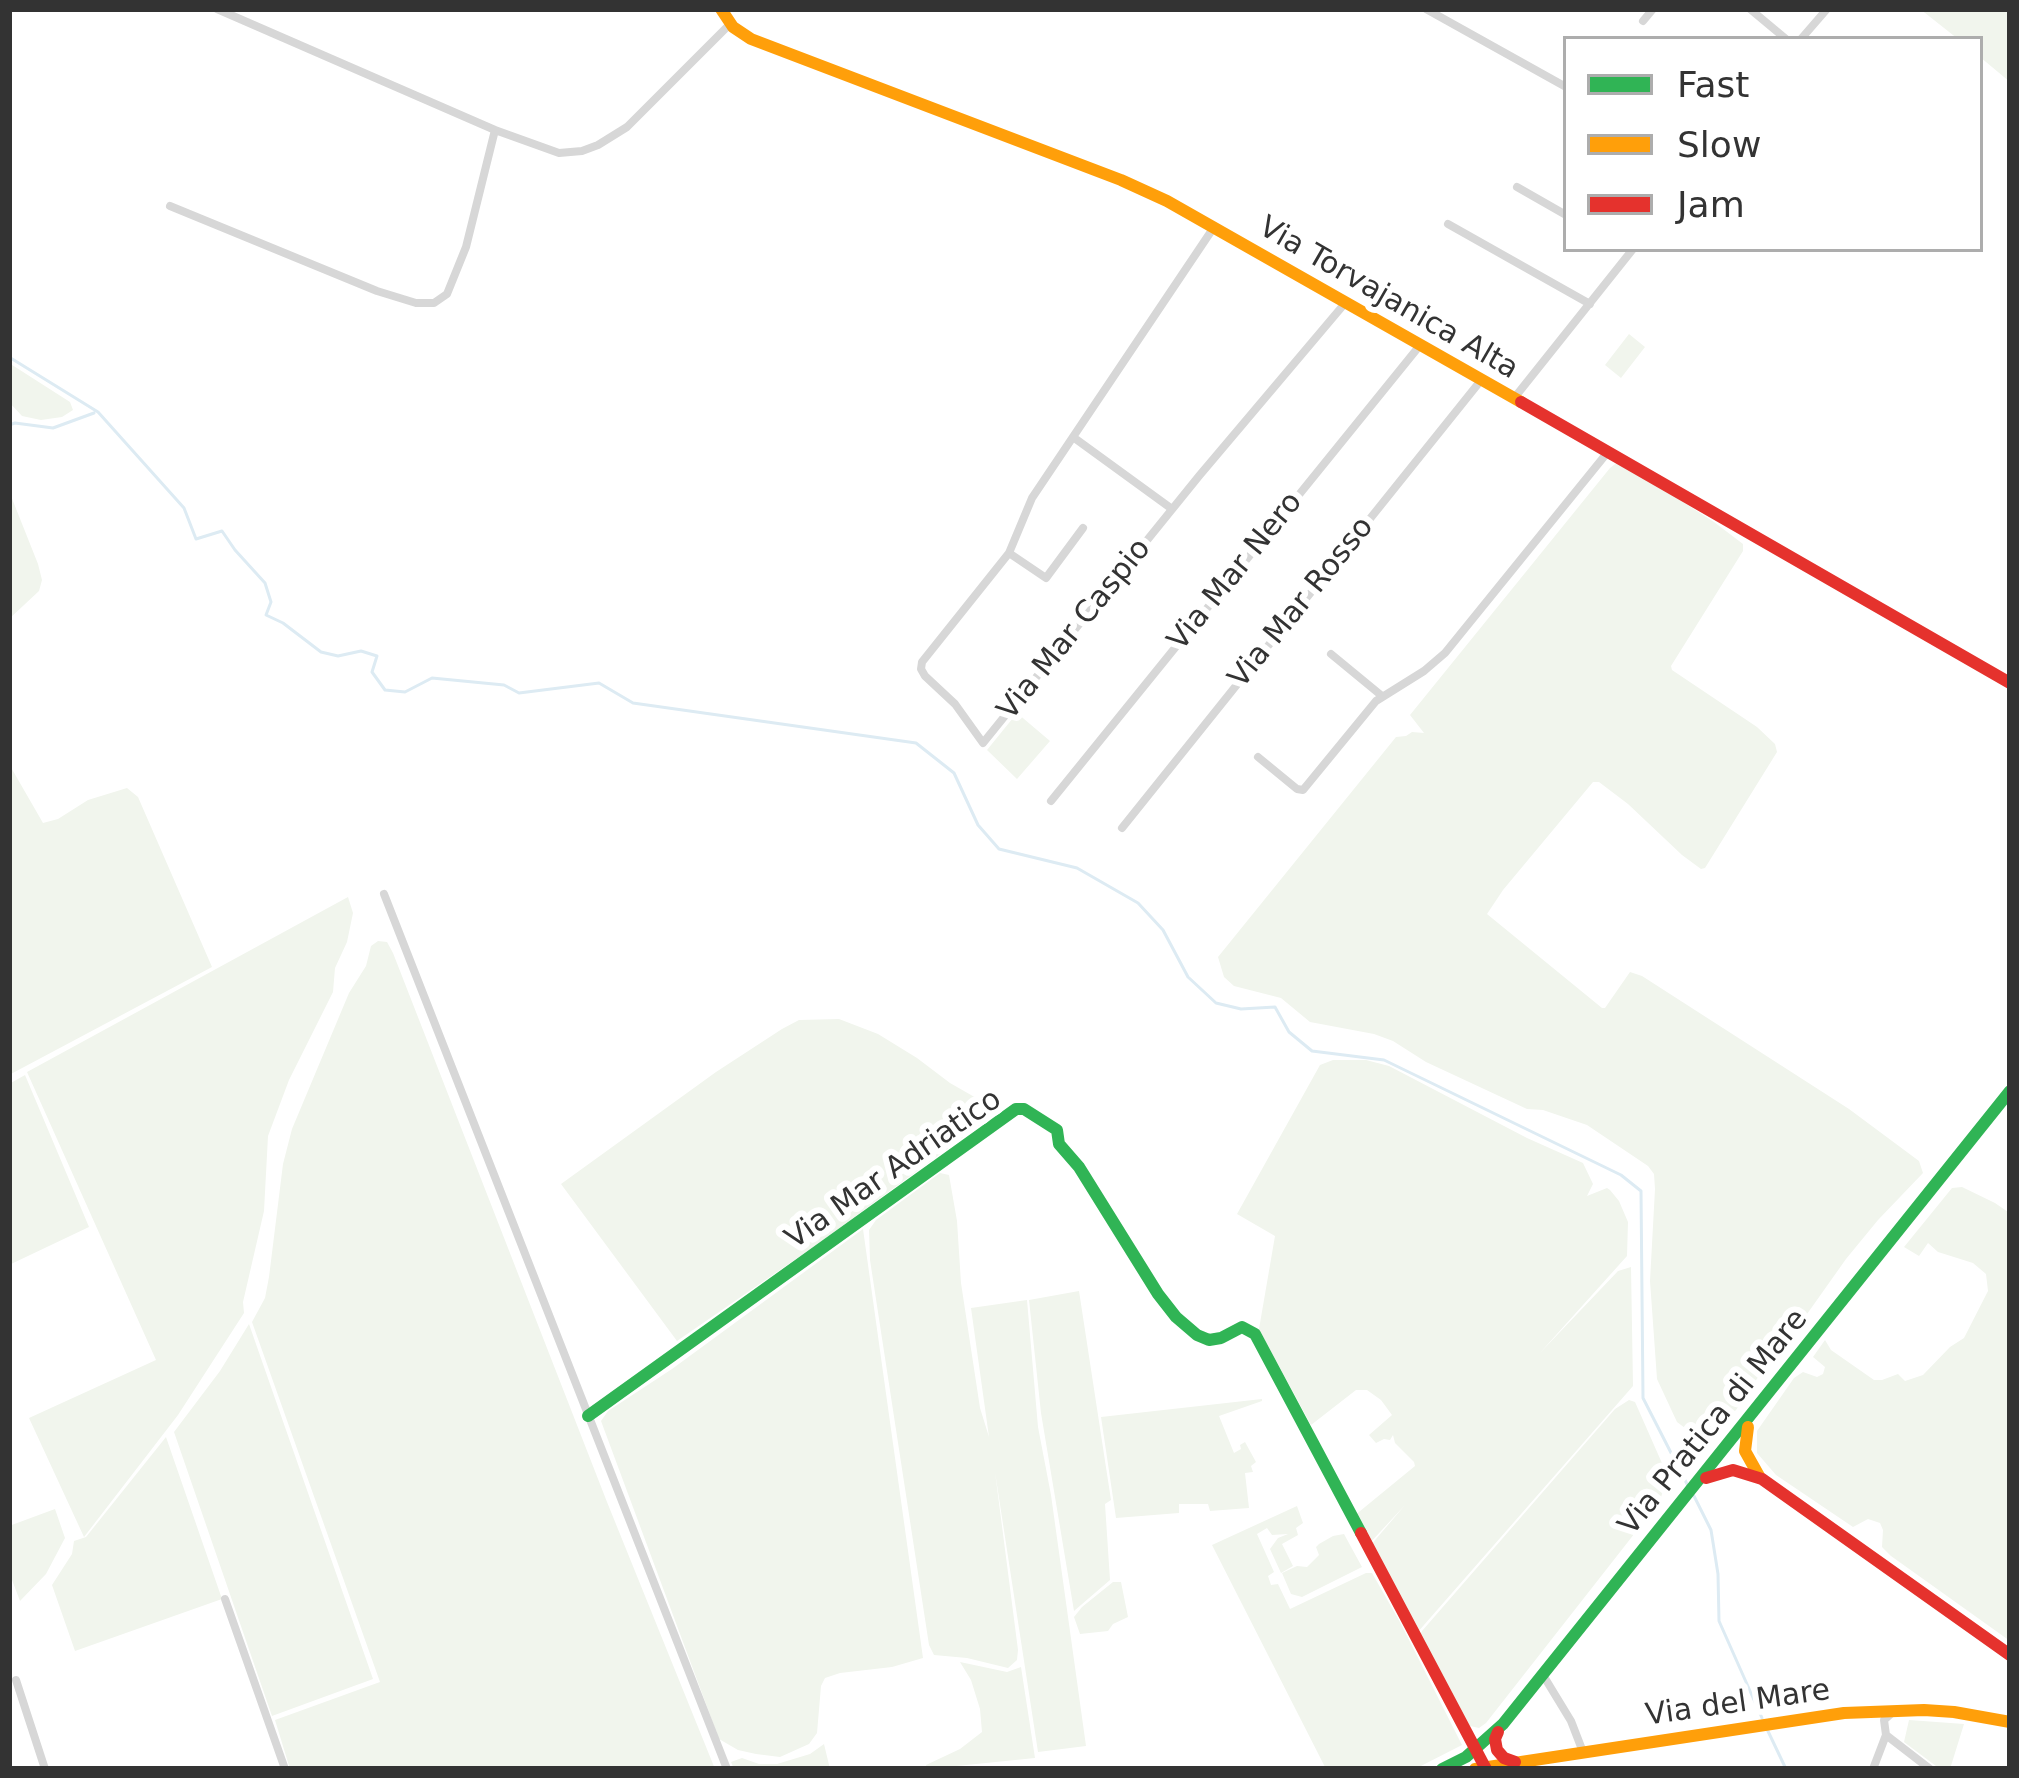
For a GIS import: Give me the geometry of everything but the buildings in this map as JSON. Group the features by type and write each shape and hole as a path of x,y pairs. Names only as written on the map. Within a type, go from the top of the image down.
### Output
{"street":[{"path":"217,9 496,130 573,153 598,146 627,127 730,24 721,9"},
{"path":"1426,9 1563,85"},
{"path":"1643,21 1653,9"},
{"path":"1750,9 1782,36"},
{"path":"1804,36 1827,9"},
{"name":"Via Torvajanica Alta","path":"730,24 751,40 1129,183 1421,344 2010,683"},
{"path":"170,206 384,293 432,303 447,294 464,254 496,130"},
{"path":"1517,187 1563,213"},
{"path":"1448,224 1590,304"},
{"path":"1009,553 1031,498 1214,227"},
{"path":"1514,398 1627,252"},
{"name":"Via Mar Caspio","path":"1083,528 1046,578 1009,553 921,663 925,676 955,704 983,742 1346,302"},
{"name":"Via Mar Nero","path":"1051,801 1421,344"},
{"name":"Via Mar Rosso","path":"1122,828 1482,380"},
{"path":"1073,437 1172,509"},
{"path":"1258,757 1303,790 1382,696 1442,656 1607,453"},
{"path":"1331,654 1382,696"},
{"path":"384,894 727,1769"},
{"name":"Via Pratica di Mare","path":"1442,1769 1474,1750 1503,1724 2010,1091"},
{"name":"Via Mar Adriatico","path":"587,1416 999,1120 1024,1109 1057,1130 1058,1144 1079,1166 1176,1317 1206,1339 1218,1339 1242,1327 1256,1334 1474,1750"},
{"path":"1750,1418 1745,1450 1754,1471 2010,1655"},
{"path":"1698,1483 1732,1471 1762,1478"},
{"path":"225,1599 285,1769"},
{"path":"1543,1675 1571,1720 1583,1752"},
{"path":"16,1680 45,1769"},
{"path":"1873,1769 1886,1735 1884,1720 1900,1710"},
{"name":"Via del Mare","path":"1482,1769 1844,1713 1954,1712 2010,1722"},
{"path":"1503,1724 1495,1739 1497,1750 1504,1759 1516,1762"},
{"path":"1886,1735 1930,1769"},
{"path":"1474,1750 1482,1769"}],"shaded area":[{"path":"1920,9 2010,9 2010,82 1983,60 1983,36 1954,36"},
{"path":"1629,334 1645,347 1621,378 1605,365"},
{"path":"9,363 70,402 73,410 41,420 22,416 9,402"},
{"path":"1619,461 1743,544 1671,666 1757,727 1777,752 1705,868 1682,855 1628,804 1593,782 1487,914 1602,1008 1630,972 1642,976 1849,1109 1919,1161 1923,1173 1846,1259 1736,1410 1706,1436 1697,1437 1677,1422 1657,1379 1650,1281 1655,1189 1648,1166 1587,1125 1527,1109 1426,1062 1393,1041 1310,1022 1281,998 1234,986 1224,977 1218,957 1396,737 1424,733 1410,715"},
{"path":"9,491 42,580 39,591 9,619"},
{"path":"1017,713 1050,741 1017,779 987,750"},
{"path":"9,764 43,823 88,800 127,788 138,797 212,967 9,1075"},
{"path":"348,897 353,913 335,968 333,992 289,1080 268,1136 264,1211 244,1313 178,1415 84,1537 29,1418 156,1360 27,1072"},
{"path":"387,942 393,953 715,1769 290,1769 275,1720 380,1682 252,1322 265,1298 292,1129 349,993 366,966 371,946"},
{"path":"839,1019 878,1034 999,1111 677,1341 561,1184 782,1029 799,1020"},
{"path":"1333,1060 1389,1066 1583,1163 1593,1184 1587,1196 1607,1188 1628,1222 1627,1256 1539,1354 1618,1271 1631,1267 1633,1386 1417,1633 1370,1546 1405,1505 1369,1544 1354,1516 1415,1466 1414,1462 1393,1435 1376,1443 1369,1435 1392,1415 1367,1390 1356,1390 1311,1425 1259,1329 1275,1236 1237,1214 1320,1065"},
{"path":"25,1075 89,1227 9,1265 9,1084"},
{"path":"940,1173 949,1175 980,1408 989,1437 971,1308 1027,1300 1038,1427 1086,1746 1038,1752 995,1472 1017,1660 1008,1668 934,1655 929,1645 869,1230"},
{"path":"1962,1187 1995,1203 2008,1212 2010,1220 2010,1641 1891,1556 1882,1547 1880,1523 1868,1519 1853,1527 1776,1475 1757,1453 1757,1431 1794,1378 1803,1372 1823,1374 1825,1367 1813,1357 1825,1340 1831,1350 1874,1380 1898,1374 1905,1381 1923,1375 1964,1338 1988,1291 1986,1274 1928,1243 1919,1256 1904,1247 1952,1188"},
{"path":"863,1229 923,1658 825,1678 817,1733 809,1744 780,1757 756,1754 719,1739 601,1421 608,1411"},
{"path":"1079,1291 1111,1500 1105,1504 1110,1580 1074,1611 1041,1413 1029,1300"},
{"path":"249,1324 373,1679 272,1716 174,1432"},
{"path":"1262,1399 1219,1416 1234,1453 1245,1442 1256,1462 1251,1466 1253,1472 1245,1473 1249,1508 1210,1511 1208,1504 1179,1504 1179,1513 1116,1518 1101,1417"},
{"path":"1629,1400 1635,1402 1665,1470 1660,1501 1486,1723 1479,1728 1470,1726 1419,1639 1422,1631 1615,1409"},
{"path":"166,1437 222,1599 75,1651 52,1585 72,1554 74,1541 86,1537"},
{"path":"1297,1506 1303,1523 1296,1528 1298,1535 1282,1544 1293,1566 1281,1573 1270,1549 1288,1534 1272,1535 1267,1528 1257,1534 1274,1572 1268,1576 1271,1585 1278,1584 1290,1609 1372,1573 1462,1745 1415,1769 1326,1769 1212,1545"},
{"path":"55,1509 65,1538 46,1574 20,1601 9,1572 9,1526"},
{"path":"1344,1534 1362,1567 1302,1597 1291,1594 1282,1573 1307,1567 1319,1555 1319,1544"},
{"path":"1113,1582 1121,1582 1128,1617 1108,1631 1080,1634 1074,1617"},
{"path":"960,1662 1007,1672 1021,1667 1035,1758 927,1769 926,1765 982,1732 971,1680"},
{"path":"1909,1720 1964,1724 1950,1769 1940,1769 1904,1742"},
{"path":"824,1744 830,1769 734,1769 731,1762 742,1758 777,1764 810,1754"}],"waterway":[{"path":"9,357 98,412 184,508 196,539 222,531 265,583 271,602 266,615 321,652 338,656 361,651 377,656 372,672 385,690 405,692 432,678 504,685 519,693 599,683 633,703 916,743 954,773 978,825 999,849 1077,868 1138,903 1163,930 1188,977 1216,1003 1241,1009 1275,1007 1289,1032 1312,1051 1384,1060 1621,1175 1641,1191 1643,1398 1689,1488"},
{"path":"9,425 53,428 94,413"},
{"path":"1694,1496 1711,1530 1719,1621 1762,1718"},
{"path":"1766,1727 1786,1769"}],"traffic: fast":[{"path":"1442,1769 1466,1757 1503,1724 2010,1091"},
{"path":"588,1416 1016,1109 1024,1109 1057,1130 1059,1144 1079,1167 1176,1317 1209,1340 1242,1327 1255,1334 1361,1533"}],"traffic: slow":[{"path":"721,9 733,27 751,39 1167,201 1521,402"},
{"path":"1748,1427 1745,1451 1759,1476"},
{"path":"1475,1769 1844,1713 1924,1710 2010,1722"}],"traffic: jam":[{"path":"1521,402 2010,683"},
{"path":"1706,1478 1733,1470 1762,1479 2010,1655"},
{"path":"1361,1533 1486,1769"},
{"path":"1498,1732 1497,1750 1515,1762"}]}
